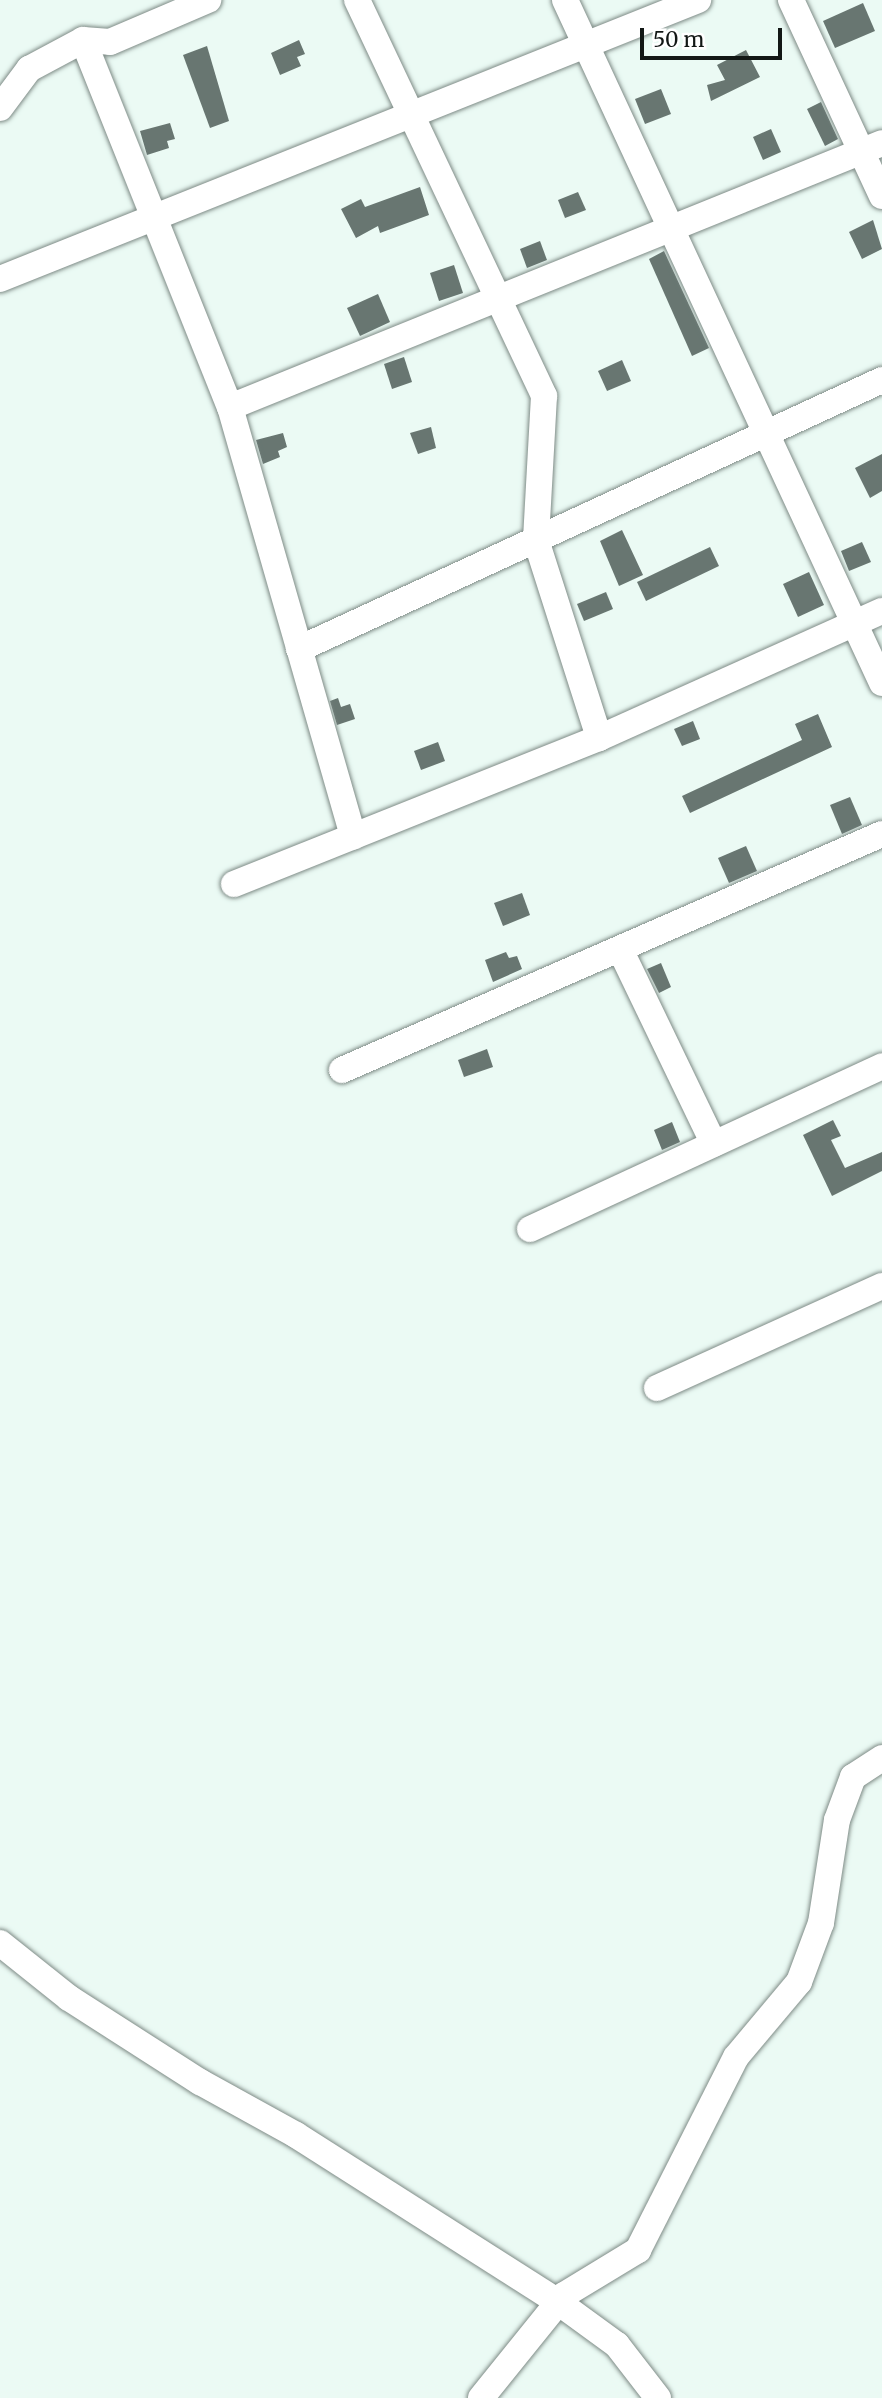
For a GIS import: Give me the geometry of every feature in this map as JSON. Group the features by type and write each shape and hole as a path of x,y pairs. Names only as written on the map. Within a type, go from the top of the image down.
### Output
{"street":[{"path":"0,108 29,69 83,40 110,41 208,0"},
{"path":"357,0 544,396 536,540 599,738"},
{"path":"565,0 882,683"},
{"path":"0,279 698,0"},
{"path":"791,0 872,147 882,197"},
{"path":"83,40 230,407 353,837"},
{"path":"230,407 872,147"},
{"path":"299,649 882,380"},
{"path":"234,884 599,738 882,611"},
{"path":"342,1070 882,834"},
{"path":"620,949 714,1144"},
{"path":"530,1229 882,1066"},
{"path":"657,1388 882,1286"},
{"path":"481,2398 558,2302 591,2275 638,2250 736,2057 799,1982 821,1923 837,1820 845,1798 853,1777 882,1758"},
{"path":"0,1943 69,1998 178,2068 296,2135 558,2302 617,2345 658,2398"}],"building":[{"path":"863,3 875,31 835,48 823,21"},
{"path":"299,40 305,54 297,57 301,66 280,75 271,53"},
{"path":"207,46 229,121 210,128 183,55"},
{"path":"746,50 760,77 711,101 707,85 725,80 717,65"},
{"path":"661,89 671,114 645,124 635,99"},
{"path":"821,102 838,139 825,146 807,109"},
{"path":"170,123 175,139 167,141 169,148 147,155 140,131"},
{"path":"771,129 781,152 763,160 753,137"},
{"path":"420,187 429,215 380,233 378,226 356,238 341,209 361,199 365,207"},
{"path":"578,192 586,210 565,218 558,200"},
{"path":"873,220 882,249 862,259 849,232"},
{"path":"540,241 547,260 527,268 520,249"},
{"path":"664,251 709,348 692,356 649,259"},
{"path":"454,265 463,293 439,301 430,273"},
{"path":"378,294 390,322 360,336 347,308"},
{"path":"404,357 412,382 392,389 384,364"},
{"path":"622,360 631,381 607,391 598,371"},
{"path":"431,427 436,448 418,454 410,433"},
{"path":"283,433 287,447 278,451 280,457 263,464 256,440"},
{"path":"882,454 882,491 870,498 855,468"},
{"path":"622,530 643,575 619,586 600,541"},
{"path":"862,542 871,562 849,571 841,551"},
{"path":"710,547 719,566 646,601 637,582"},
{"path":"809,572 824,605 798,617 783,584"},
{"path":"606,592 613,609 584,621 577,604"},
{"path":"338,698 341,707 350,704 355,719 337,725 330,701"},
{"path":"818,714 832,747 690,813 682,796 802,740 795,724"},
{"path":"693,721 700,739 682,746 674,729"},
{"path":"438,742 445,761 421,770 414,751"},
{"path":"850,797 862,825 842,834 830,805"},
{"path":"746,846 757,871 729,883 718,858"},
{"path":"522,893 530,915 503,926 494,903"},
{"path":"506,952 509,958 517,956 522,969 493,982 485,960"},
{"path":"661,963 671,987 659,993 647,969"},
{"path":"487,1049 493,1067 464,1077 458,1060"},
{"path":"833,1120 841,1136 831,1140 845,1168 882,1152 882,1171 832,1196 803,1135"},
{"path":"672,1122 680,1142 662,1150 654,1130"}]}
